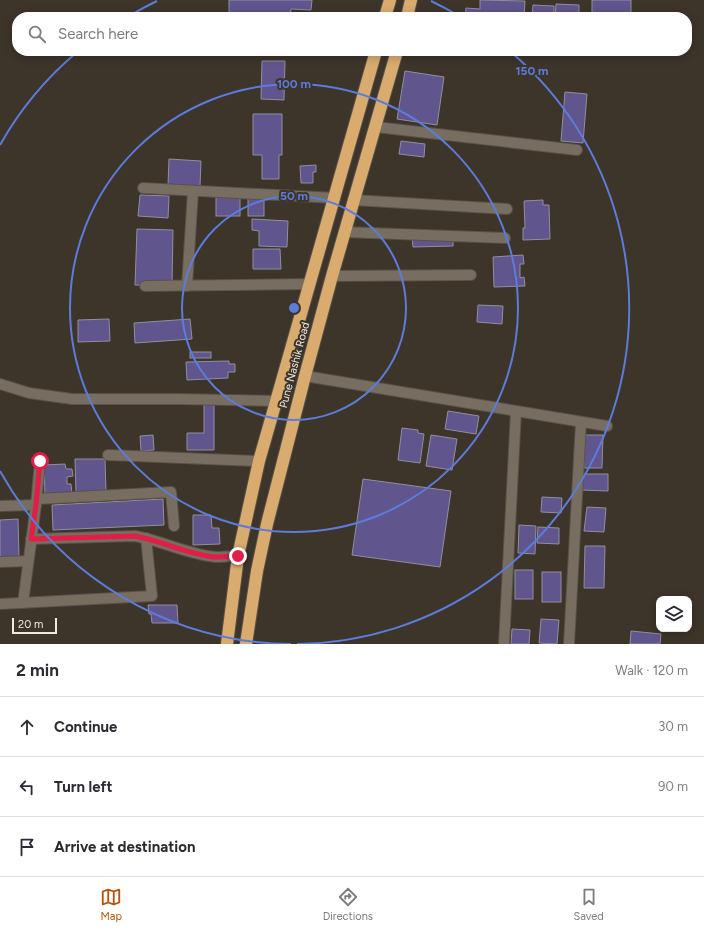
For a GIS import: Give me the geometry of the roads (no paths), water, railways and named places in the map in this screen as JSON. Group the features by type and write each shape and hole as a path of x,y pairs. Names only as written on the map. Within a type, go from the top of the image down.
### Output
{"highway":[{"path":"386,12 390,0"},
{"path":"408,12 411,0"},
{"name":"Pune Nashik Road","path":"227,644 238,556 259,460 375,56"},
{"name":"Pune Nashik Road","path":"246,644 257,571 265,531 344,232 396,56"}],"street":[{"path":"376,127 577,150"},
{"path":"143,188 335,198"},
{"path":"187,286 193,191"},
{"path":"353,200 507,209"},
{"path":"344,232 505,238"},
{"path":"332,276 471,274"},
{"path":"145,286 309,284"},
{"path":"305,376 607,426"},
{"path":"0,384 29,393 72,399 277,401"},
{"path":"504,644 516,411"},
{"path":"569,644 581,422"},
{"path":"108,455 259,460"},
{"path":"23,603 40,461"},
{"path":"0,506 171,492 174,526"},
{"path":"31,539 121,536 146,538 199,554 216,557 238,556"},
{"path":"0,604 152,596 146,538"},
{"path":"0,562 28,561"}]}
